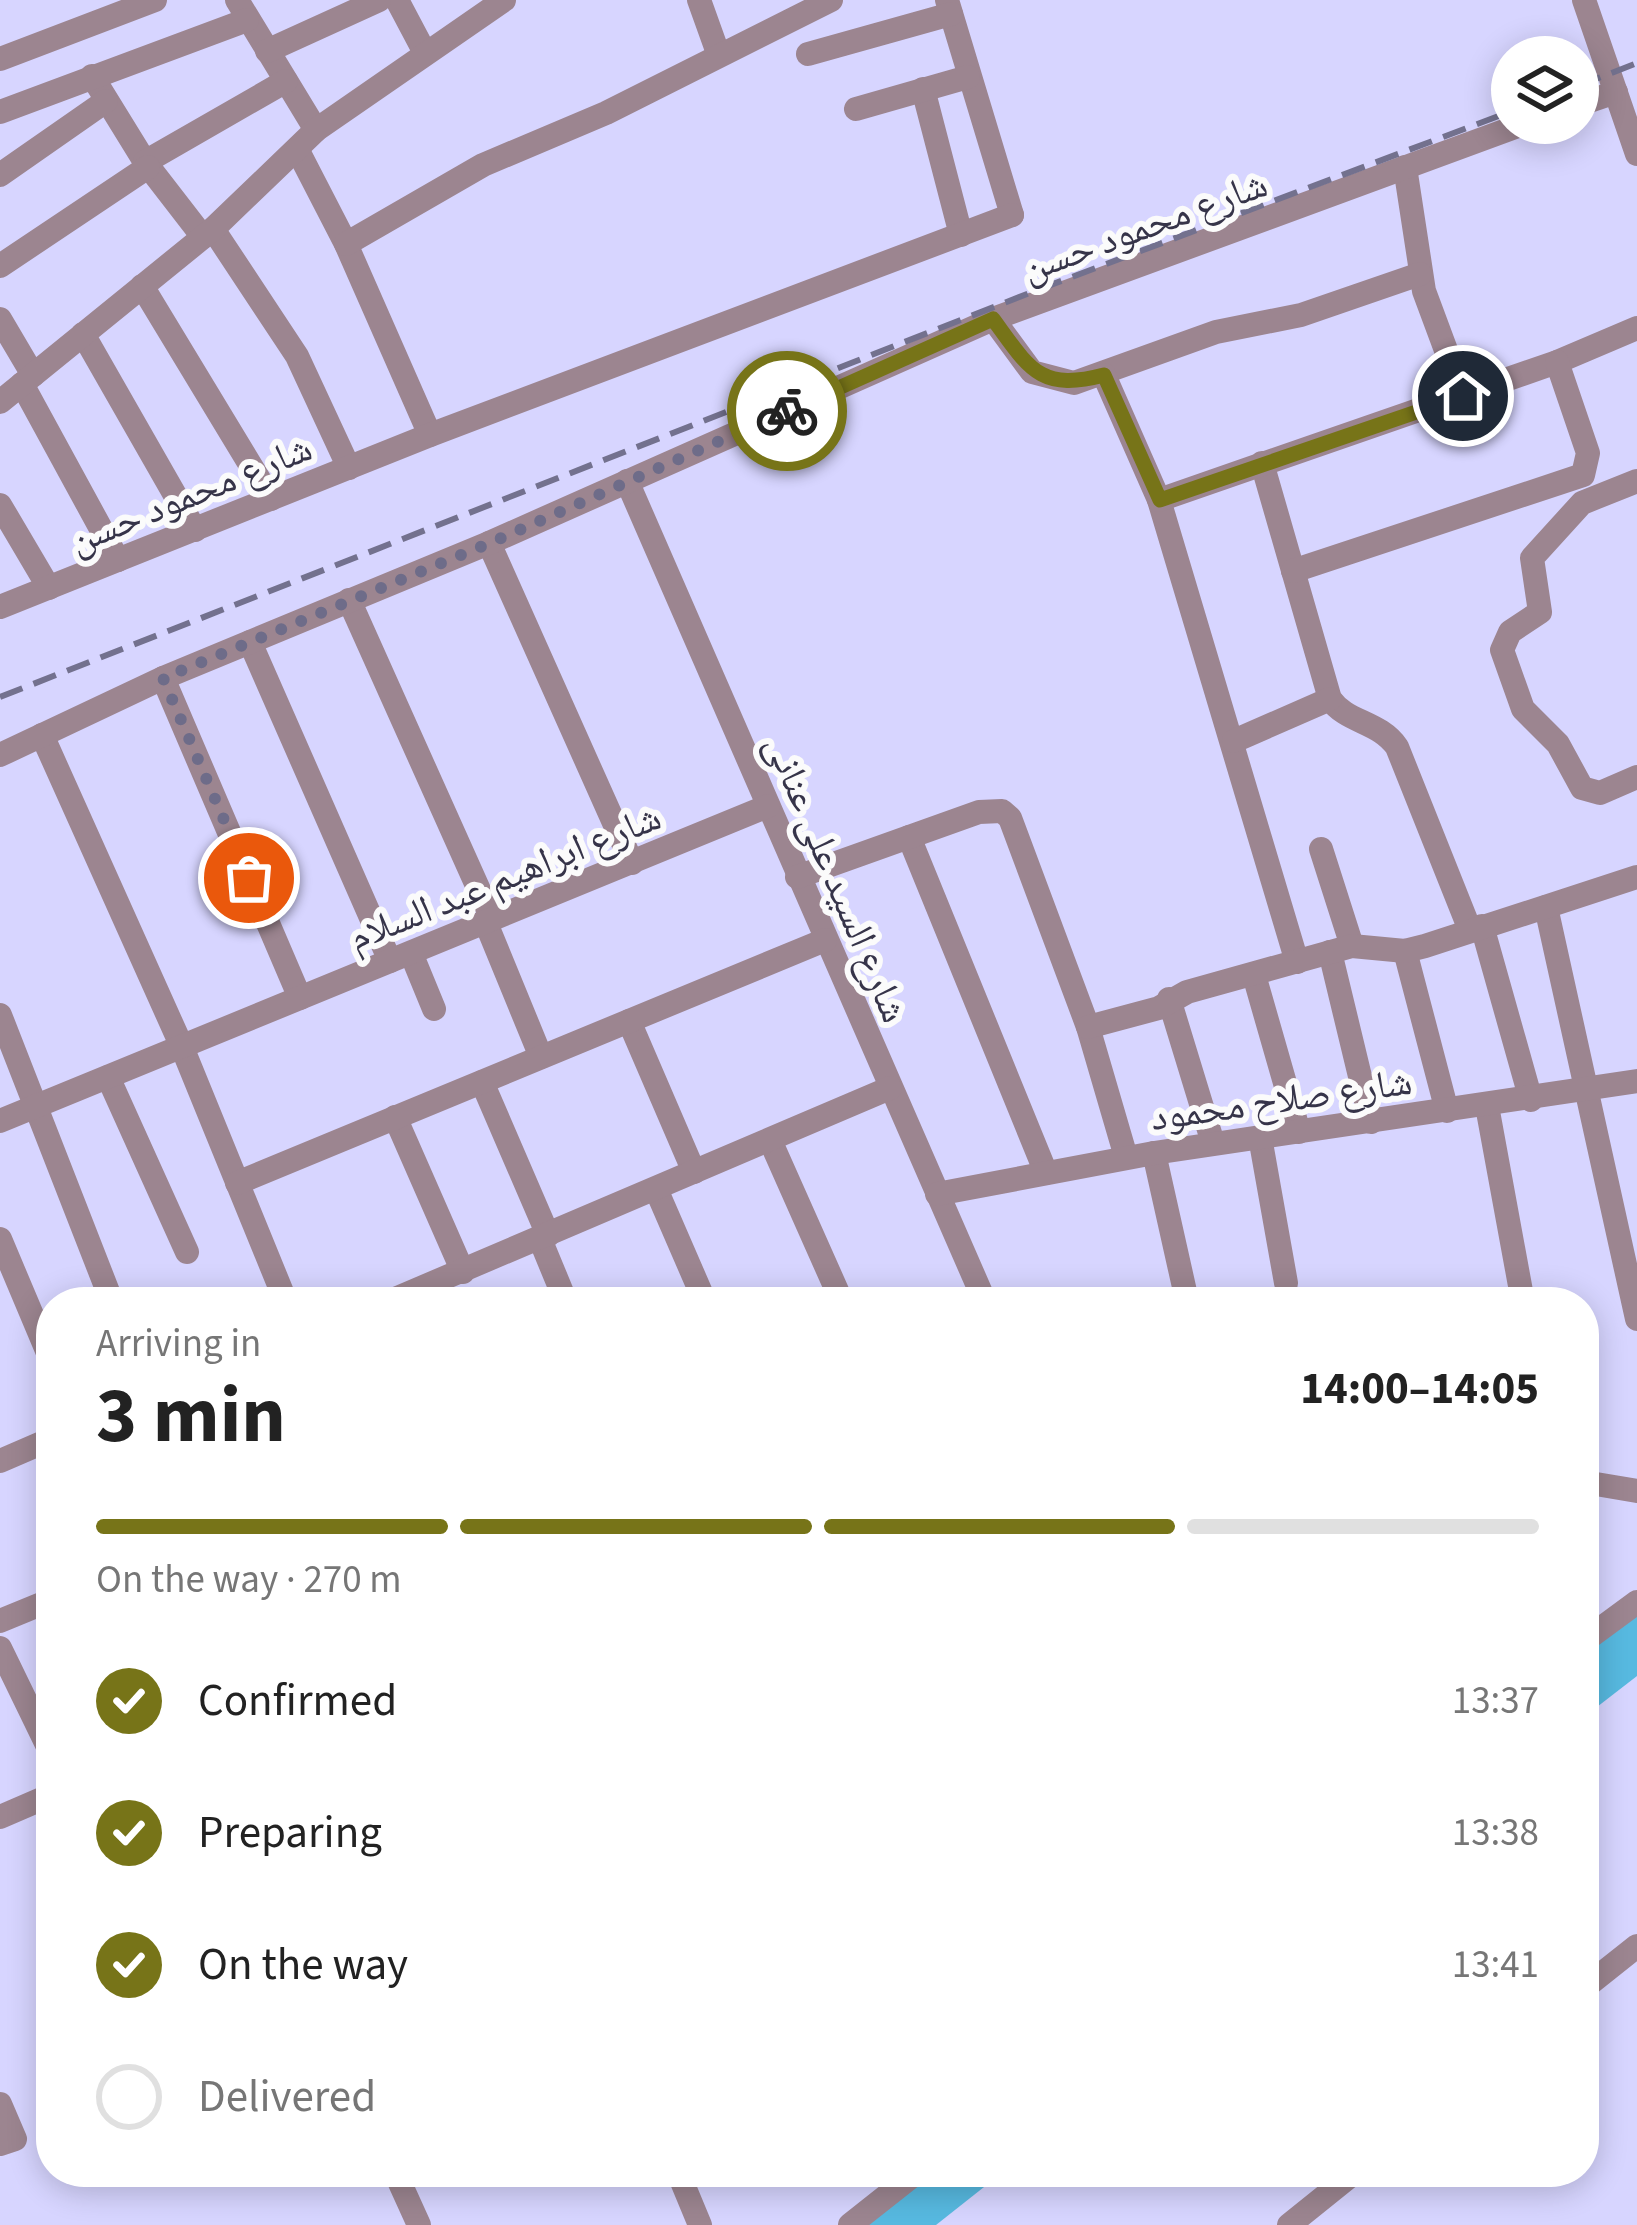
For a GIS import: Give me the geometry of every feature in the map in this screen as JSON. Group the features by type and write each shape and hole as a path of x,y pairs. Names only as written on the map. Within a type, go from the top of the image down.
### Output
{"street":[{"path":"0,59 155,0"},
{"path":"267,51 379,0"},
{"path":"397,0 424,51"},
{"path":"0,402 208,232 316,130 504,0"},
{"path":"699,0 718,53"},
{"path":"346,244 483,165 607,113 831,0"},
{"path":"1584,0 1637,154"},
{"path":"808,54 949,7 968,77 856,109"},
{"path":"0,112 242,10 316,130"},
{"path":"92,76 147,164 208,232 297,356 349,468"},
{"name":"شارع محمود حسن","path":"0,607 430,435 1012,215 968,77"},
{"path":"0,266 147,164 286,82"},
{"path":"923,89 961,235"},
{"path":"1599,98 1616,92"},
{"path":"0,175 106,101"},
{"name":"شارع محمود حسن","path":"0,755 163,678 490,543 993,319 1491,136"},
{"path":"297,149 346,244 430,435"},
{"path":"1405,167 1420,274 1463,396"},
{"path":"993,319 1032,372 1074,383 1216,332 1300,315 1420,274"},
{"path":"142,286 271,499"},
{"path":"0,319 118,560"},
{"path":"1160,500 1463,396 1637,328"},
{"path":"82,334 195,530"},
{"path":"1293,571 1583,475 1588,453 1557,362"},
{"path":"1104,375 1160,500 1297,962"},
{"path":"1262,463 1330,699 1343,713 1377,726 1397,747 1476,928 1531,1100"},
{"name":"شارع السيد على عنانى","path":"628,481 978,1287"},
{"path":"1637,481 1582,503 1538,550 1530,568 1540,612 1510,632 1502,650 1523,709 1558,744 1582,788 1600,793 1637,777"},
{"path":"0,505 49,587"},
{"path":"490,543 632,863"},
{"path":"350,600 489,921 541,1057"},
{"path":"250,642 401,957 434,1009"},
{"path":"163,678 300,998"},
{"path":"1234,741 1330,699"},
{"path":"42,735 182,1047 280,1287"},
{"name":"شارع ابراهيم عبد السلام","path":"0,1121 768,806"},
{"path":"797,878 990,809 1010,818 1088,1027 1126,1157"},
{"path":"909,837 1046,1173"},
{"path":"1321,849 1371,1122"},
{"path":"1088,1027 1341,949 1405,951 1637,877"},
{"path":"1546,907 1637,1319"},
{"path":"236,1183 825,940"},
{"path":"1405,951 1448,1111"},
{"path":"1254,975 1299,1132"},
{"path":"1169,999 1213,1143"},
{"path":"0,1016 106,1287"},
{"path":"629,1021 694,1172"},
{"path":"108,1077 187,1252"},
{"path":"482,1082 561,1287"},
{"name":"شارع صلاح محمود","path":"937,1194 1213,1143 1637,1082"},
{"path":"444,1287 463,1272 890,1088"},
{"path":"1487,1106 1520,1287"},
{"path":"395,1117 463,1272"},
{"path":"1260,1137 1286,1283"},
{"path":"770,1140 835,1287"},
{"path":"1154,1153 1184,1287"},
{"path":"656,1189 699,1287"},
{"path":"0,1239 36,1324"},
{"path":"0,1461 36,1446"},
{"path":"1599,1485 1637,1491"},
{"path":"1599,1630 1637,1602"},
{"path":"0,1621 36,1606"},
{"path":"0,1648 36,1723"},
{"path":"0,1817 36,1801"},
{"path":"1599,1976 1637,1946"},
{"path":"0,2104 8,2141"},
{"path":"402,2187 419,2225"},
{"path":"684,2187 700,2225"},
{"path":"850,2225 898,2187"},
{"path":"1289,2225 1336,2187"}],"water":[{"path":"1637,1607 1637,1676 1599,1705 1599,1636"},
{"path":"909,2187 984,2187 936,2225 862,2225"}],"railway":[{"path":"1599,78 1637,63"},
{"path":"0,697 1032,292 1491,119"}],"way so far":[{"path":"249,878 163,678 490,543 787,411"}],"route":[{"path":"787,411 993,319 1032,372 1074,383 1104,375 1160,500 1463,396"}]}
